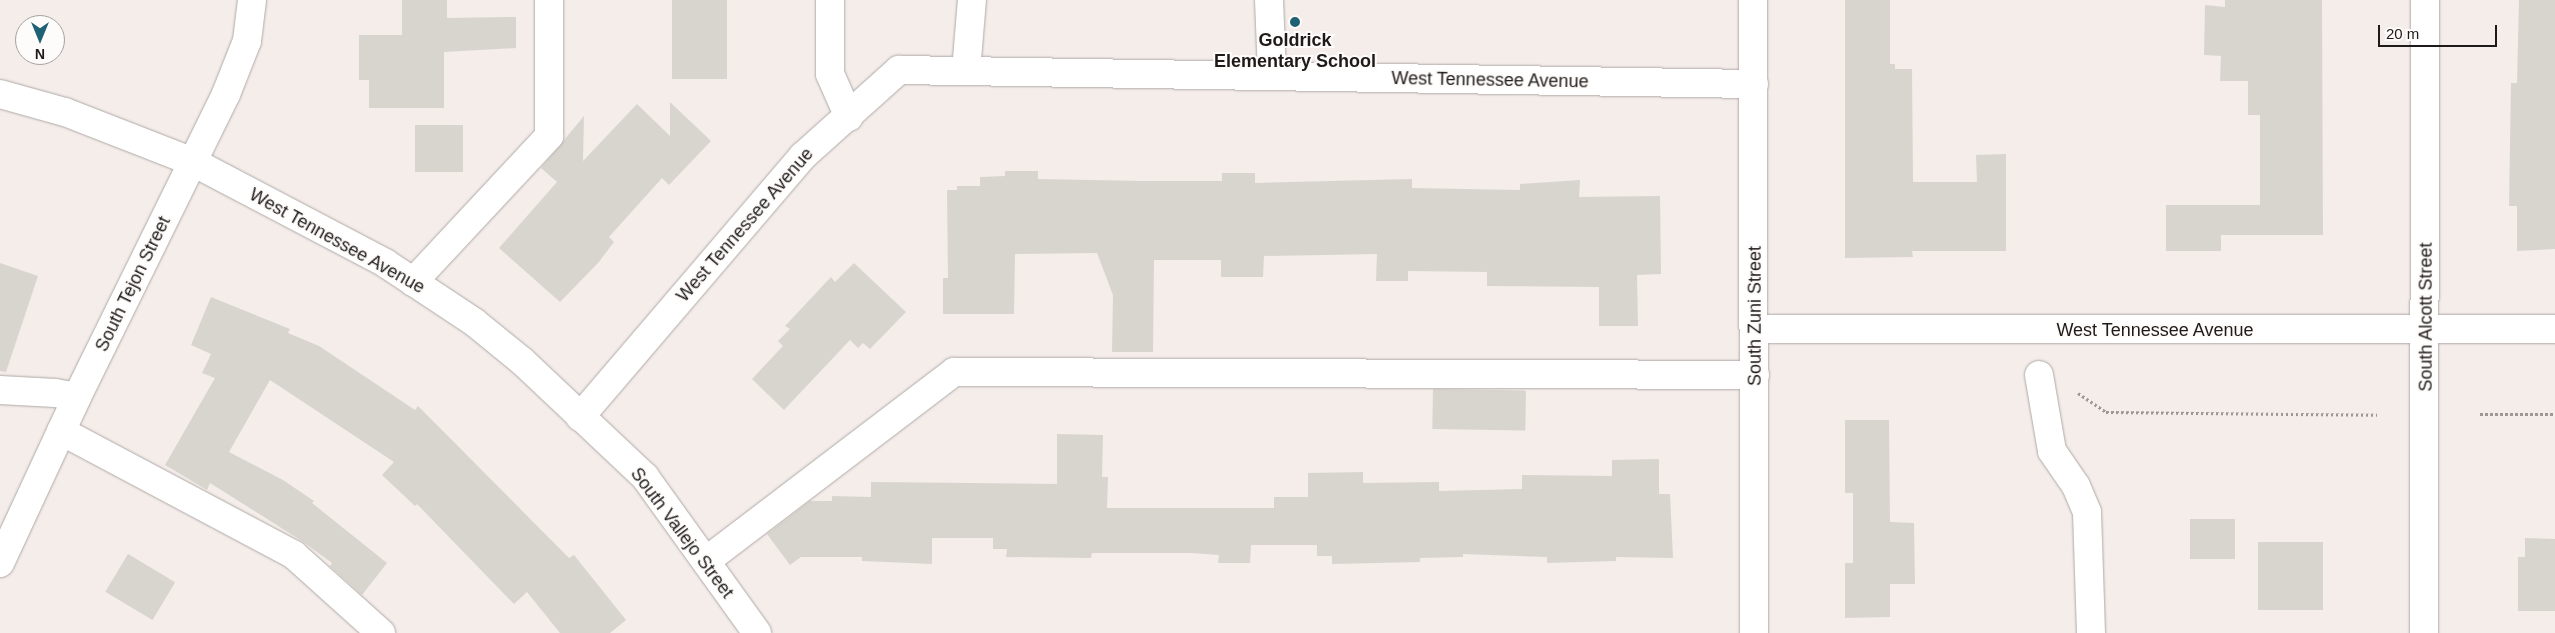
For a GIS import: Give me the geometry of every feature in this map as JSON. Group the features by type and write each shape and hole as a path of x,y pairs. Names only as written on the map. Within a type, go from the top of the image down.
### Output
{"street":[{"name":"South Tejon Street","path":"0,563 77,397 193,162 247,41 252,0"},
{"path":"414,282 549,136 549,0"},
{"path":"830,0 830,74 849,117"},
{"path":"966,72 972,0"},
{"path":"1269,0 1272,76"},
{"name":"South Zuni Street","path":"1753,0 1756,330 1754,633"},
{"name":"South Alcott Street","path":"2424,633 2427,330 2425,0"},
{"name":"West Tennessee Avenue","path":"0,94 64,112 193,162 384,263 474,322 509,350 580,417 803,156 849,117 899,70 1754,84"},
{"name":"West Tennessee Avenue","path":"1756,330 2555,329"},
{"path":"706,561 954,372 1755,376"},
{"path":"2039,375 2052,451 2076,486 2087,512 2091,633"},
{"path":"0,390 55,392 77,397"},
{"name":"South Vallejo Street","path":"580,417 645,477 757,633"},
{"path":"61,431 294,555 381,633"}],"path":[{"path":"2039,375 2050,377 2106,412 2377,416"},
{"path":"2480,414 2555,414"}],"building":[{"path":"402,0 447,0 447,18 516,17 516,48 444,52 444,108 369,108 369,80 359,80 359,35 402,35"},
{"path":"672,0 727,0 727,79 672,79"},
{"path":"1845,0 1890,0 1890,64 1895,64 1895,69 1912,69 1913,182 1977,182 1976,155 2006,154 2006,251 1912,251 1913,257 1845,258"},
{"path":"2225,0 2322,0 2323,235 2221,235 2221,251 2166,251 2166,205 2260,205 2260,115 2248,115 2248,81 2220,81 2221,56 2204,55 2205,5 2225,7"},
{"path":"2519,0 2555,0 2555,249 2517,251 2517,206 2509,206 2511,83 2517,83"},
{"path":"670,102 711,141 669,185 662,178 609,237 614,242 598,263 560,302 499,248 557,182 541,168 584,116 583,161 637,104 670,136"},
{"path":"415,125 463,125 463,172 415,172"},
{"path":"1005,171 1038,171 1038,179 1141,181 1222,181 1222,173 1255,173 1255,183 1412,179 1412,188 1520,190 1520,184 1580,180 1579,197 1660,196 1661,274 1637,275 1638,326 1599,326 1599,287 1487,286 1487,272 1408,271 1408,281 1376,281 1377,254 1264,256 1263,277 1221,277 1221,260 1154,260 1153,352 1112,352 1113,295 1097,253 1015,254 1014,314 943,314 943,278 948,278 947,190 957,190 957,186 980,186 980,177 1005,176"},
{"path":"0,263 38,276 6,372 0,371"},
{"path":"854,263 906,312 870,349 863,343 858,348 850,340 784,410 752,379 783,346 778,341 790,329 785,326 831,277 835,282"},
{"path":"211,297 290,329 288,333 319,346 415,410 418,406 569,558 574,555 626,620 610,633 560,633 527,592 514,604 417,504 415,506 382,475 394,462 270,380 229,452 283,480 314,501 312,503 387,563 362,595 330,566 332,563 302,541 210,483 207,490 165,465 215,378 202,373 211,354 191,345"},
{"path":"1433,389 1526,391 1525,431 1432,429"},
{"path":"1845,420 1889,420 1890,522 1914,523 1915,584 1890,584 1890,617 1845,618 1845,563 1853,563 1853,493 1845,493"},
{"path":"1057,434 1103,435 1102,477 1108,477 1107,508 1274,508 1274,497 1308,497 1308,473 1363,472 1363,483 1439,482 1439,491 1522,489 1522,475 1612,476 1612,460 1659,459 1659,494 1670,494 1673,558 1616,557 1616,561 1547,563 1547,557 1463,554 1463,557 1420,558 1420,562 1332,564 1332,556 1317,556 1317,545 1251,545 1250,563 1218,563 1219,555 1191,553 1092,553 1091,558 1006,557 1007,549 993,549 993,538 932,538 932,564 862,561 862,557 801,557 790,565 767,534 810,501 832,501 832,496 871,497 871,482 1057,484"},
{"path":"2190,519 2235,519 2235,559 2190,559"},
{"path":"2525,538 2555,539 2555,611 2518,611 2518,557 2525,557"},
{"path":"2258,542 2323,542 2323,610 2258,610"},
{"path":"128,554 175,582 152,620 105,592"}],"place":[{"name":"Goldrick Elementary School","path":"1295,22"}]}
